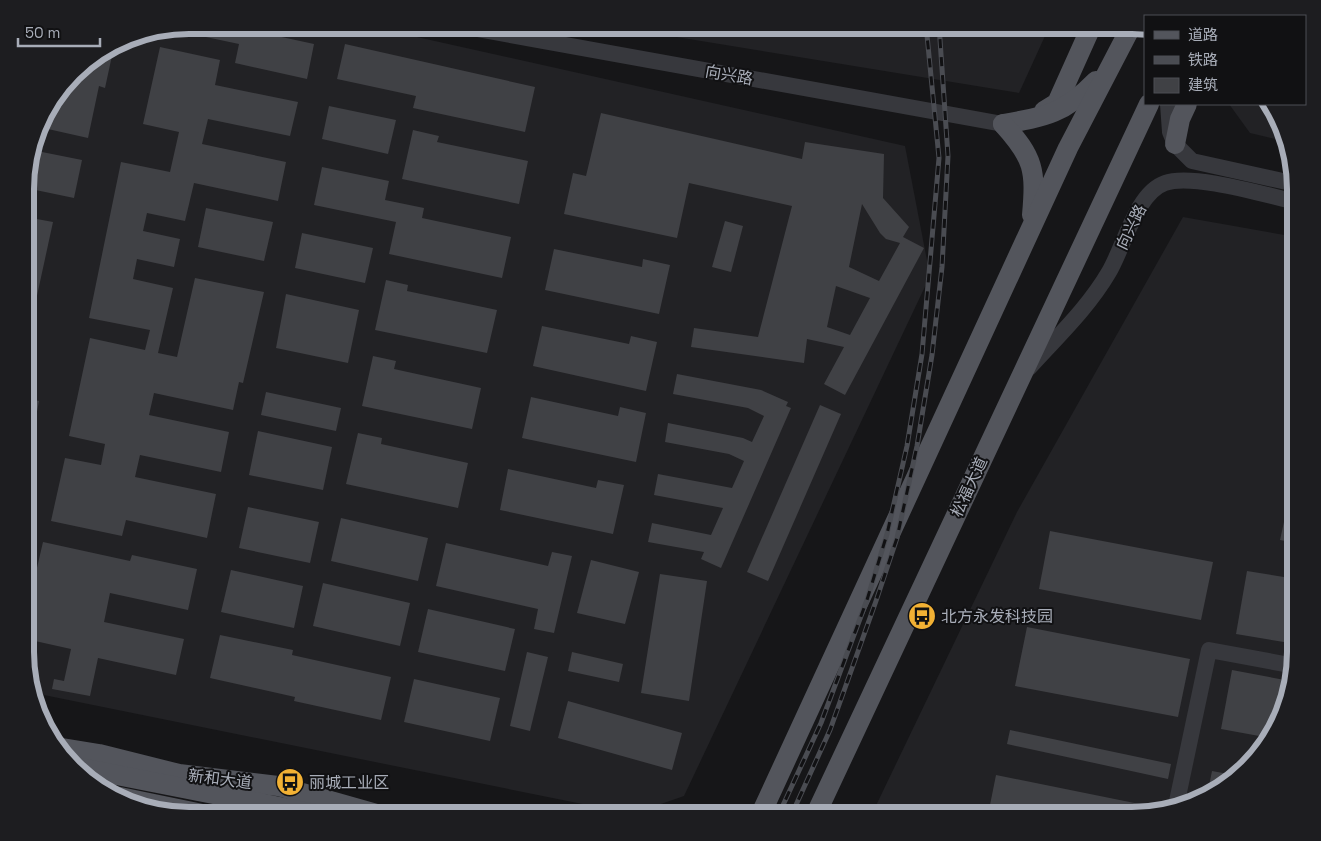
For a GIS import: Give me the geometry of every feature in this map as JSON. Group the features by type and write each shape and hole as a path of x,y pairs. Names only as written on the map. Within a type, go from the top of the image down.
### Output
{"main road":[{"path":"1029,120 1057,103 1088,34"},
{"path":"764,807 1068,148 1127,34"},
{"path":"1003,124 1053,114 1079,99 1110,67"},
{"name":"松福大道","path":"818,807 1149,105"},
{"path":"1175,144 1180,119 1186,105"},
{"path":"1003,124 1024,148 1035,180 1030,230"},
{"name":"新和大道","path":"67,749 180,774 278,786 352,807"},
{"path":"86,769 279,807"}],"street":[{"name":"向兴路","path":"505,34 1003,124"},
{"path":"1168,105 1170,132 1175,144 1192,161 1206,166 1287,182"},
{"name":"向兴路","path":"1020,379 1092,298 1110,270 1140,206 1154,189 1164,183 1188,181 1287,200"},
{"path":"1177,800 1209,650 1287,665"}],"shaded area":[{"path":"178,34 403,34 905,146 930,276 684,796 652,807 597,807 39,694 35,673 34,653 35,168 39,148 46,129 66,94 86,72 111,54 139,42"},
{"path":"658,34 1046,34 1019,93"},
{"path":"1230,105 1263,105 1279,140 1250,133"},
{"path":"1183,217 1287,235 1287,663 1279,702 1271,721 1249,755 1235,769 1210,787 1192,795 1173,802 1143,807 875,807 1017,512"}],"building":[{"path":"192,34 268,34 314,44 307,79 235,63 239,44"},
{"path":"345,44 535,87 525,132 413,108 416,96 337,79"},
{"path":"160,47 220,60 215,85 298,102 290,136 208,119 202,144 286,162 278,201 194,183 185,221 147,213 143,231 180,239 174,267 137,259 133,279 173,288 158,353 177,357 195,278 264,292 243,383 239,382 233,410 154,393 149,415 229,432 221,472 140,455 135,477 216,494 207,538 126,520 122,536 51,521 65,458 101,465 105,444 69,436 90,338 145,350 150,330 89,318 121,162 170,172 179,132 143,124"},
{"path":"112,53 105,88 99,86 88,138 46,129 72,86 86,72"},
{"path":"329,106 396,120 388,154 322,139"},
{"path":"601,113 802,159 805,142 884,154 883,198 909,227 903,237 924,248 845,395 824,384 844,347 807,339 804,363 691,347 694,328 758,337 792,206 689,183 677,238 564,214 573,173 586,176","holes":["862,204 880,233 886,239 900,243 879,281 849,267","836,286 870,298 850,335 827,327"]},
{"path":"413,130 439,136 437,142 528,161 519,204 402,179"},
{"path":"38,151 82,160 74,198 34,190"},
{"path":"322,167 389,181 385,200 424,208 422,218 511,237 502,278 389,254 396,222 314,205"},
{"path":"206,208 273,222 264,261 198,247"},
{"path":"34,218 53,222 34,310"},
{"path":"725,221 743,226 731,272 712,267"},
{"path":"302,233 373,248 365,283 295,268"},
{"path":"554,249 642,267 643,259 670,265 659,314 545,290"},
{"path":"386,280 408,285 407,291 497,310 487,353 375,330"},
{"path":"286,294 359,310 348,363 276,348"},
{"path":"542,326 629,344 631,336 657,342 646,391 533,366"},
{"path":"373,356 396,361 394,369 481,388 472,429 362,406"},
{"path":"677,374 761,390 788,402 786,406 791,408 721,568 701,559 704,552 648,542 652,523 711,535 723,508 654,495 658,474 732,488 744,461 729,454 665,442 668,423 743,438 752,442 764,416 748,408 673,394"},
{"path":"266,392 341,408 336,431 261,415"},
{"path":"531,397 618,416 620,407 646,413 636,462 522,438"},
{"path":"34,400 39,401 34,422"},
{"path":"820,405 841,414 768,581 747,572"},
{"path":"258,431 332,447 323,490 249,475"},
{"path":"358,433 382,438 381,444 468,463 458,508 346,484"},
{"path":"508,469 596,488 598,480 624,485 613,534 500,510"},
{"path":"248,507 319,522 310,563 239,548"},
{"path":"1287,508 1287,541 1280,540"},
{"path":"341,518 428,538 418,581 331,561"},
{"path":"1050,531 1213,562 1201,620 1039,589"},
{"path":"43,542 130,561 132,555 197,569 188,610 110,593 104,622 184,639 176,675 98,658 90,696 52,689 54,679 64,681 71,649 34,641 34,581"},
{"path":"446,543 548,566 552,552 572,556 554,633 534,629 538,609 436,586"},
{"path":"591,560 639,572 625,624 577,613"},
{"path":"231,570 303,586 294,628 221,612"},
{"path":"1247,571 1287,578 1287,642 1236,634"},
{"path":"660,574 707,581 689,701 641,693"},
{"path":"323,583 410,603 400,646 313,626"},
{"path":"428,609 515,629 505,671 418,652"},
{"path":"1027,627 1190,659 1178,717 1015,686"},
{"path":"220,635 293,650 292,655 391,677 381,720 294,701 295,697 210,678"},
{"path":"527,652 548,657 530,731 510,726"},
{"path":"572,652 623,664 619,682 568,671"},
{"path":"1232,670 1284,680 1279,702 1262,737 1221,729"},
{"path":"414,679 500,698 490,741 404,722"},
{"path":"568,701 682,733 672,770 558,738"},
{"path":"1010,730 1171,764 1168,779 1007,744"},
{"path":"1212,771 1228,774 1211,786 1209,786"},
{"path":"996,775 1149,806 1143,807 990,807"}],"railway":[{"path":"782,807 821,723 867,600 887,534 907,446 922,354 939,158 927,34"},
{"path":"795,807 830,730 876,601 897,538 917,446 932,355 942,267 948,156 940,34"}],"place":[{"name":"北方永发科技园","path":"922,616"},
{"name":"丽城工业区","path":"290,782"}]}
